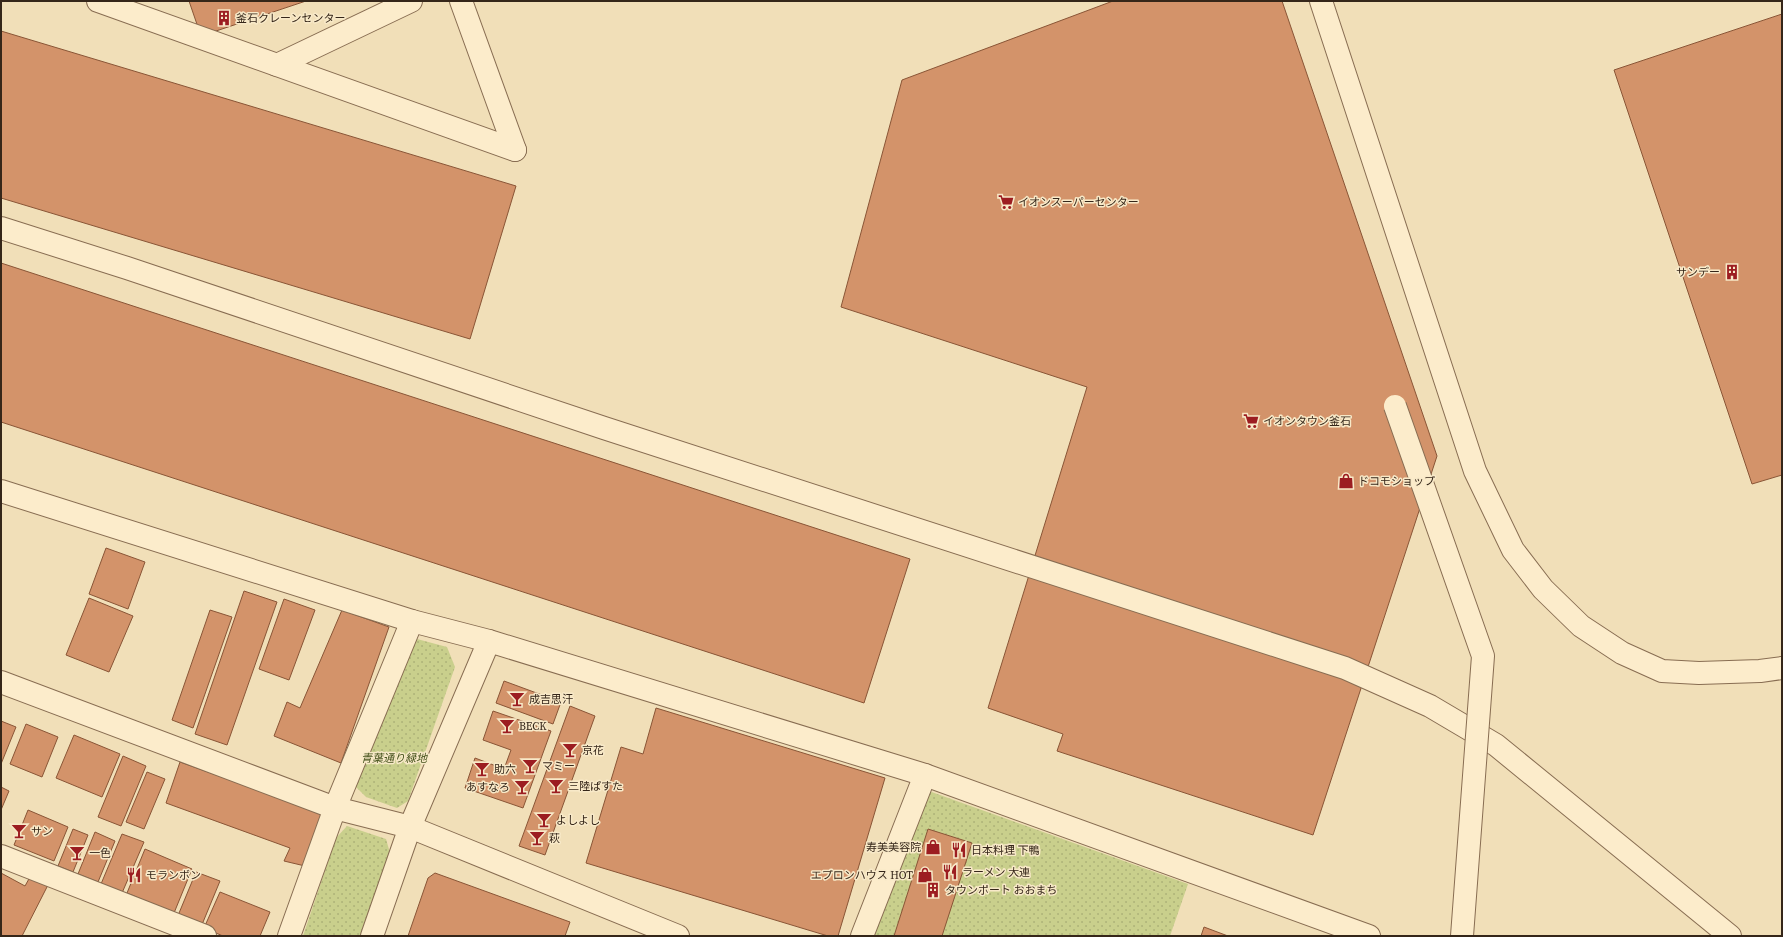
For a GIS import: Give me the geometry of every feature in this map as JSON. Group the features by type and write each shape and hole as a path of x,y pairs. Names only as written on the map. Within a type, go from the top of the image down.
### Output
{"street":[{"path":"98,1 515,150 461,1"},
{"path":"277,65 411,1"},
{"path":"1321,1 1475,471 1513,550 1543,589 1581,626 1622,653 1662,671 1699,673 1760,672 1782,668"},
{"path":"1,228 135,270 604,428 1345,668 1430,706 1496,745 1730,936"},
{"path":"1395,406 1483,656 1462,936"},
{"path":"1,491 412,621 489,641 925,775 1368,936"},
{"path":"289,936 335,808 412,621"},
{"path":"372,936 410,827 489,641"},
{"path":"1,682 335,808 410,827 678,936"},
{"path":"862,936 925,775"},
{"path":"1,856 205,936"}],"green space":[{"name":"青葉通り緑地","path":"417,639 447,647 455,667 408,801 397,808 366,797 355,786 405,646"},
{"path":"926,790 1188,884 1170,936 874,936"},
{"path":"347,826 386,839 390,853 360,936 303,936 336,838"}],"building":[{"name":"釜石クレーンセンター","path":"189,1 306,1 201,36"},
{"name":"イオンタウン釜石","path":"1113,1 1282,1 1437,456 1313,835 1057,751 1063,734 988,708 1087,387 841,307 902,80"},
{"name":"サンデー","path":"1782,14 1782,475 1752,484 1614,70"},
{"path":"1,31 516,186 470,339 1,198"},
{"path":"1,263 910,559 864,703 1,422"},
{"path":"106,548 145,562 128,609 89,594"},
{"path":"244,591 277,602 227,745 195,734"},
{"path":"89,598 133,616 109,672 66,655"},
{"path":"284,599 315,610 289,680 259,669"},
{"path":"210,610 232,617 193,728 172,720"},
{"path":"342,610 389,627 341,763 274,736 287,702 300,708"},
{"path":"504,681 561,702 553,724 496,703"},
{"path":"570,706 595,716 545,855 519,846"},
{"path":"656,708 885,778 838,936 828,936 586,863 621,747 643,754"},
{"path":"493,711 551,731 523,808 465,788 475,758 504,769 511,750 483,740"},
{"path":"1,721 16,727 1,764"},
{"path":"26,724 58,737 42,777 10,764"},
{"path":"74,735 120,754 102,797 56,778"},
{"path":"123,756 146,766 121,826 98,817"},
{"path":"180,762 323,813 305,866 284,861 290,848 166,803"},
{"path":"147,772 165,779 144,829 126,822"},
{"path":"1,787 9,791 1,810"},
{"path":"28,810 68,827 54,861 14,845"},
{"path":"73,829 88,835 73,872 58,866"},
{"name":"タウンポート おおまち","path":"928,829 972,843 942,936 894,936"},
{"path":"95,832 115,841 98,882 78,874"},
{"path":"122,834 144,842 122,893 101,884"},
{"path":"145,849 192,869 174,913 127,893"},
{"path":"196,872 220,881 201,927 177,918"},
{"path":"1,873 25,886 30,877 48,885 22,936 1,936"},
{"path":"435,873 570,922 565,936 408,936 428,878"},
{"path":"220,892 270,912 260,936 223,936 204,928"},
{"path":"1204,927 1228,936 1201,936"}],"place":[{"name":"釜石クレーンセンター","path":"224,18"},
{"name":"イオンスーパーセンター","path":"1006,202"},
{"name":"サンデー","path":"1732,272"},
{"name":"イオンタウン釜石","path":"1251,421"},
{"name":"ドコモショップ","path":"1346,481"},
{"name":"成吉思汗","path":"517,699"},
{"name":"BECK","path":"507,726"},
{"name":"京花","path":"570,750"},
{"name":"マミー","path":"530,766"},
{"name":"助六","path":"482,769"},
{"name":"三陸ぱすた","path":"556,786"},
{"name":"あすなろ","path":"522,787"},
{"name":"よしよし","path":"544,820"},
{"name":"サン","path":"19,831"},
{"name":"萩","path":"537,838"},
{"name":"寿美美容院","path":"933,847"},
{"name":"日本料理 下鴨","path":"959,850"},
{"name":"一色","path":"77,853"},
{"name":"ラーメン 大連","path":"950,872"},
{"name":"モランボン","path":"134,875"},
{"name":"エプロンハウス HOT","path":"925,875"},
{"name":"タウンポート おおまち","path":"933,890"}]}
